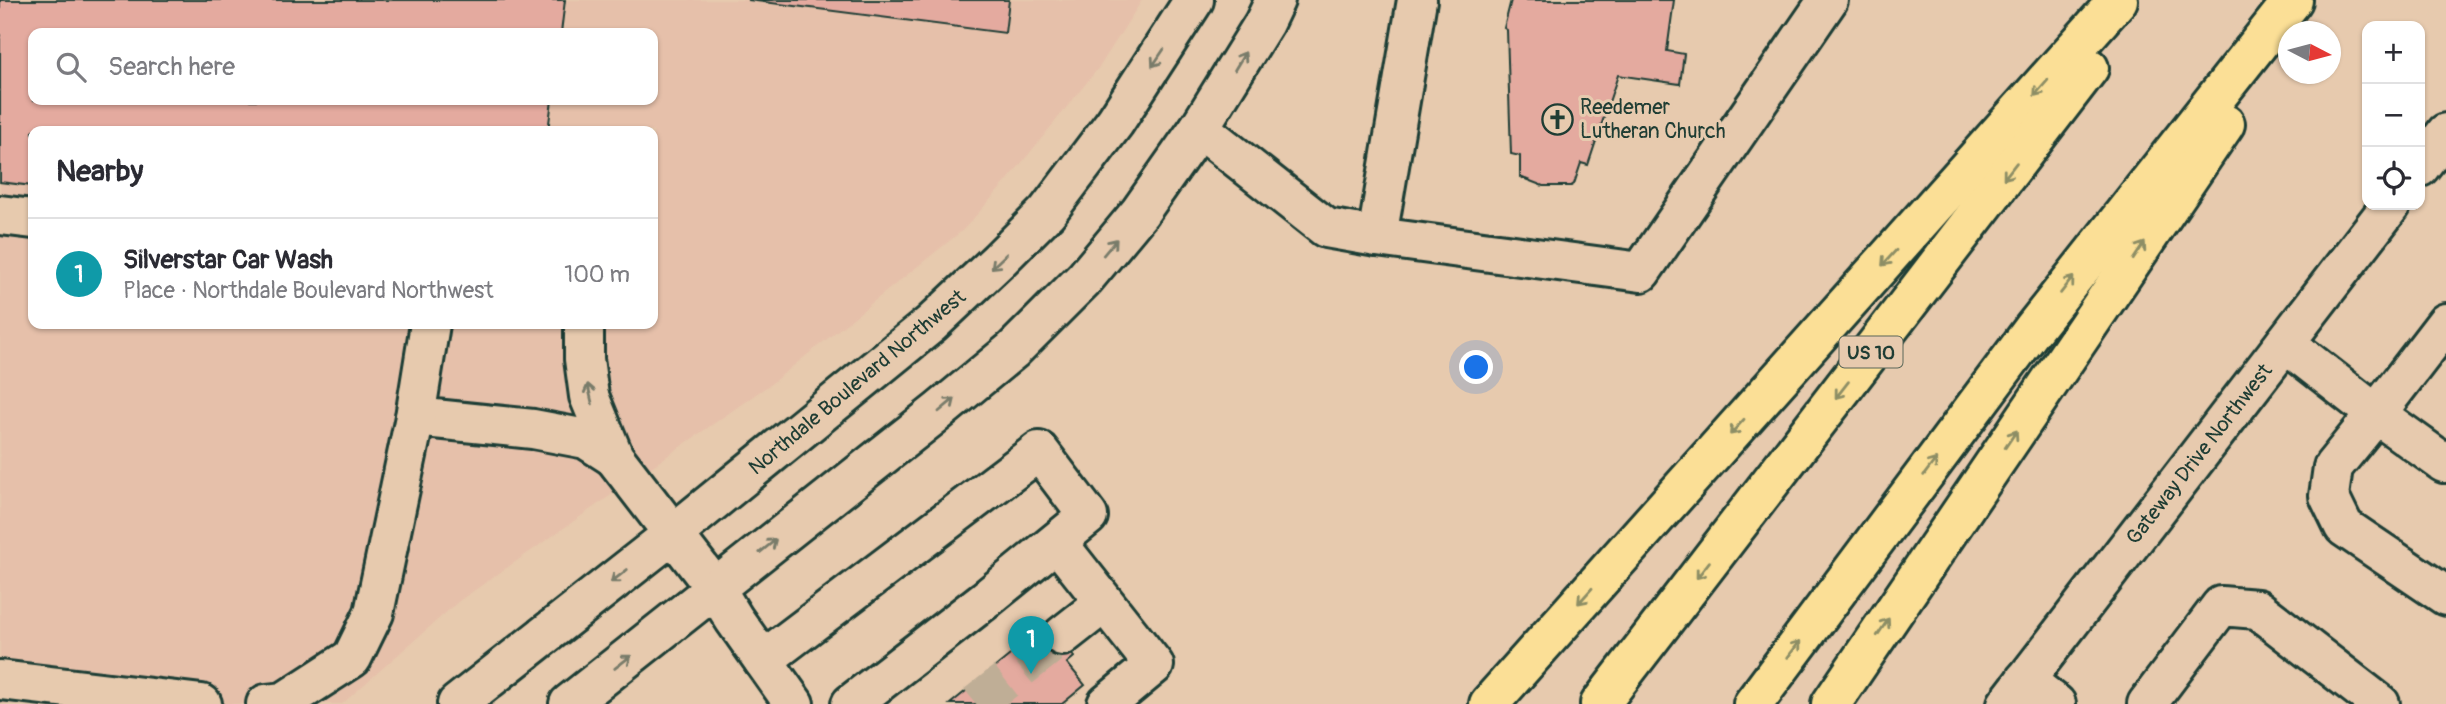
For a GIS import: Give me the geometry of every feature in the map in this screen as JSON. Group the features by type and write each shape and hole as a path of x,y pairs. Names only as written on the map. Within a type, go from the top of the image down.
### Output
{"highway":[{"path":"1489,704 2118,0"},
{"name":"US 10","path":"1600,704 2142,0"},
{"path":"1754,704 2033,329 2293,0"},
{"path":"1831,704 2309,0"}],"street":[{"name":"Northdale Boulevard Northwest","path":"457,704 673,534 932,324 1037,222 1115,122 1194,0"},
{"path":"569,704 1013,350 1085,278 1140,212 1199,128 1264,23 1275,0"},
{"path":"1377,237 1417,0"},
{"path":"1199,128 1326,228 1641,272 1828,0"},
{"path":"2425,160 2446,133"},
{"name":"Gateway Drive Northwest","path":"2016,692 2387,210"},
{"path":"0,215 28,218"},
{"path":"2446,323 2333,467 2329,496 2344,527 2446,596"},
{"path":"266,704 284,702 352,658 374,613 415,417 429,329"},
{"path":"583,329 589,396 599,426 614,457 715,589 776,689 1039,451 1088,516 851,704"},
{"path":"2285,342 2375,414 2444,463"},
{"path":"415,417 533,429 586,439 614,457"},
{"path":"1057,541 1154,665 1101,703"},
{"path":"1062,636 1104,603"},
{"path":"2147,704 2221,606 2257,609 2380,704"},
{"path":"0,680 202,704"},
{"path":"2016,692 2056,704"}],"shaded area":[{"path":"0,0 1142,0 1100,66 1007,181 963,230 772,383 459,601 342,704 0,704"}],"building":[{"path":"0,0 565,0 562,28 28,28 28,105 551,105 549,126 28,126 28,185 0,182"},
{"path":"748,0 1009,0 1005,33"},
{"name":"Reedemer Lutheran Church","path":"1511,0 1674,0 1667,51 1684,54 1680,84 1618,75 1588,165 1581,163 1571,186 1543,186 1520,177 1520,156 1511,154 1507,30 1504,28"},
{"path":"1048,624 1074,657 1067,663 1085,685 1062,704 950,704"}],"tunnel":[{"path":"976,704 1062,636"}],"place":[{"name":"Reedemer Lutheran Church","path":"1557,119"},
{"name":"Silverstar Car Wash","path":"1031,674"}]}
